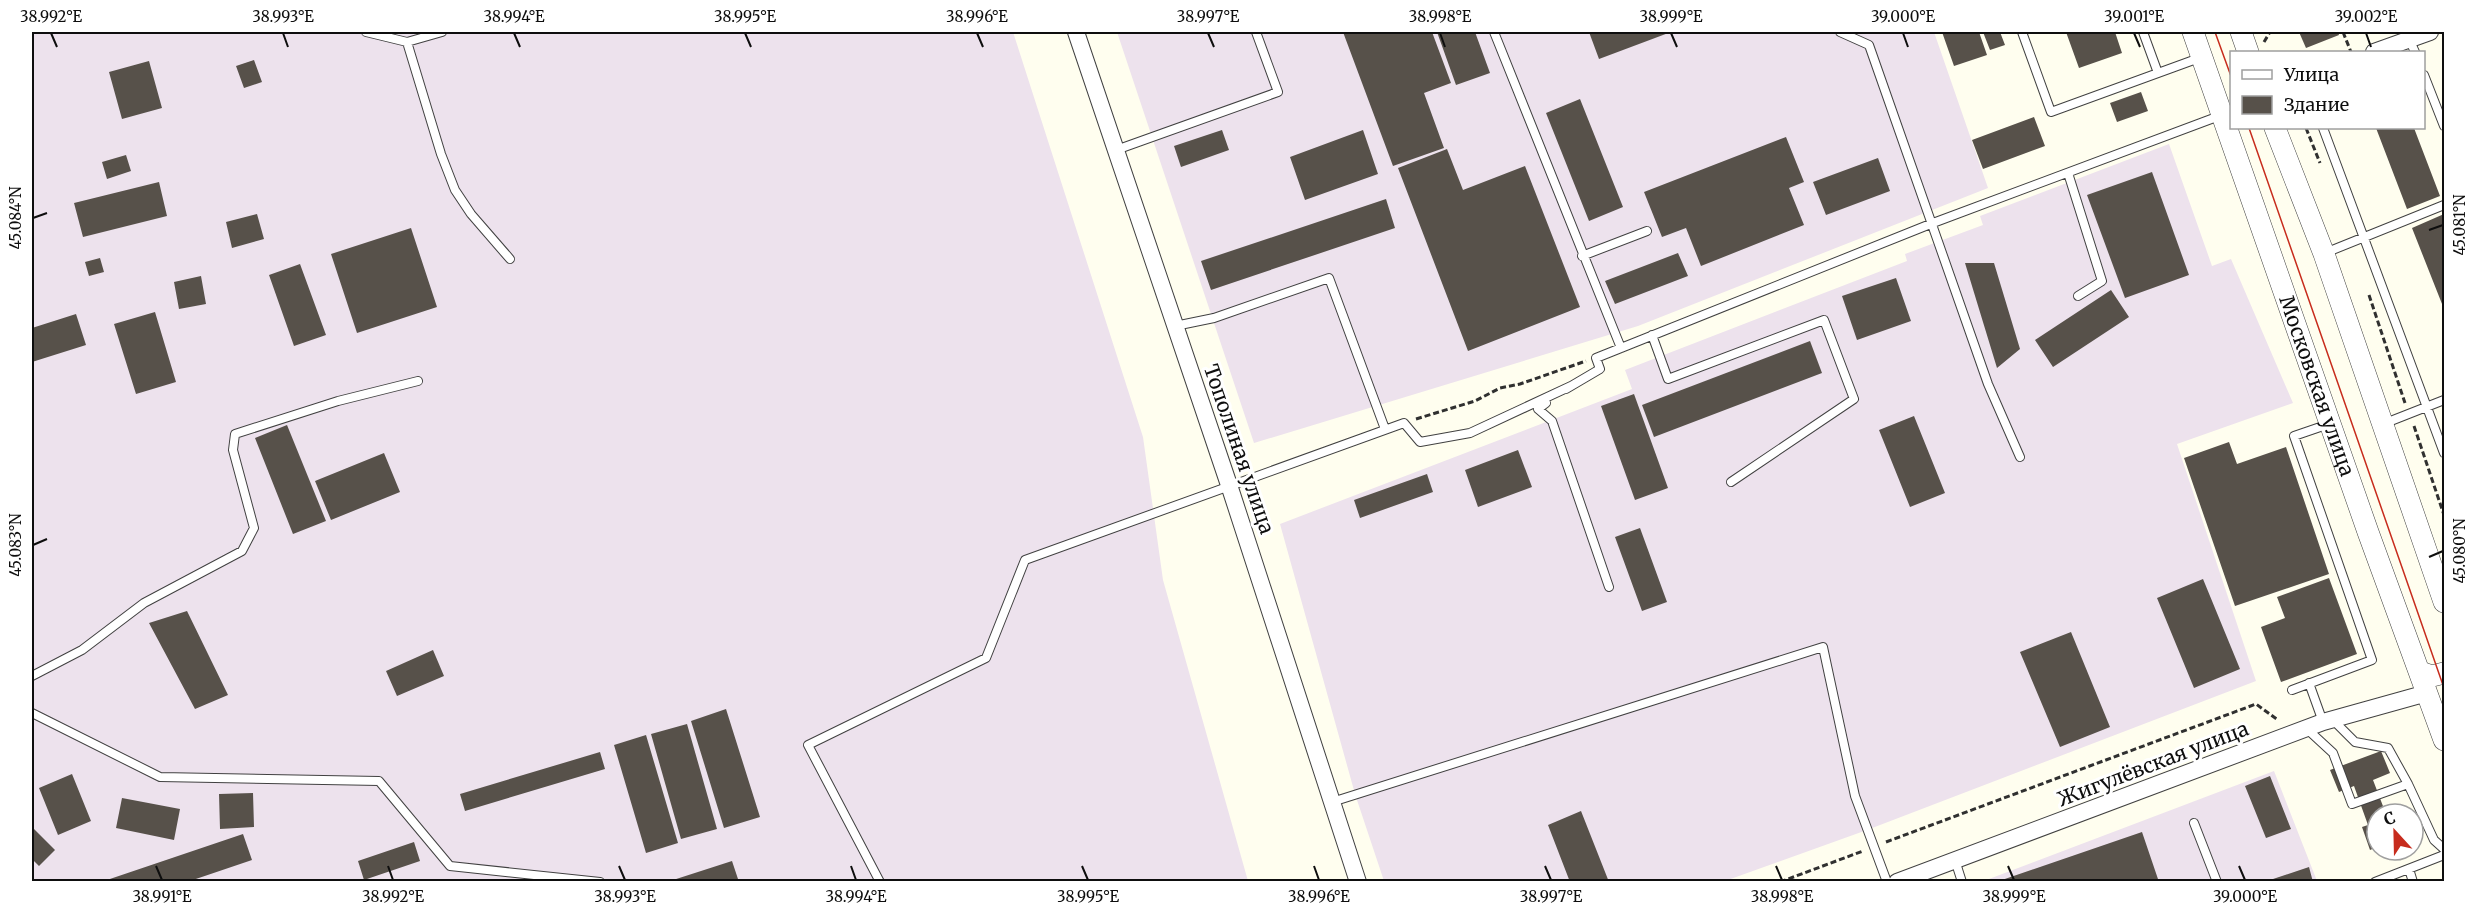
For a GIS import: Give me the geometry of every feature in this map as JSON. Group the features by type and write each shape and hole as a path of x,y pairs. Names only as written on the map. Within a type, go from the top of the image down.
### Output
{"street":[{"name":"Тополиная улица","path":"1076,32 1230,488 1358,882"},
{"name":"Московская улица","path":"2193,32 2332,423 2368,532 2420,672 2436,690 2445,740"},
{"path":"2241,32 2248,51"},
{"path":"2380,51 2412,46 2430,32"},
{"path":"2275,129 2324,254 2445,602"},
{"path":"2420,672 2432,676 2445,673"},
{"name":"Жигулёвская улица","path":"1897,882 2328,721 2436,690"}],"lane":[{"path":"366,32 407,42 442,32"},
{"path":"1116,150 1278,92 1256,32"},
{"path":"1494,32 1582,256 1621,348"},
{"path":"1840,32 1869,45 1988,384 2020,457"},
{"path":"2022,32 2051,112 2202,57"},
{"path":"2143,32 2158,73"},
{"path":"407,42 441,154 455,190 471,214 510,259"},
{"path":"2425,77 2445,126"},
{"path":"1609,586 1552,421 1538,409 1600,369 1596,358 1933,224 2222,115"},
{"path":"2323,129 2366,237 2445,453"},
{"path":"2068,173 2102,281 2078,296"},
{"path":"2324,254 2445,205"},
{"path":"1582,256 1647,231"},
{"path":"1175,326 1214,318 1329,278 1385,429"},
{"path":"1652,335 1668,379 1824,320 1854,399 1731,482"},
{"path":"32,676 82,650 144,603 242,551 254,528 233,450 235,434 338,400 418,381"},
{"path":"880,882 808,745 986,658 1025,560 1230,488 1385,429 1404,423 1420,442 1470,433 1571,386"},
{"path":"2382,424 2445,400"},
{"path":"2292,690 2372,660 2294,436 2332,423"},
{"path":"1332,802 1823,647 1855,796 1887,882"},
{"path":"2309,683 2328,721 2355,742 2388,748 2434,840 2445,849"},
{"path":"32,713 160,777 379,781 450,866 600,882"},
{"path":"2301,731 2333,753 2352,804 2408,784"},
{"path":"2194,823 2217,882"},
{"path":"2375,882 2445,855"},
{"path":"1955,860 1962,882"},
{"path":"2409,869 2413,882"}],"path":[{"path":"2343,32 2351,51"},
{"path":"2306,129 2323,169"},
{"path":"2368,292 2445,515"},
{"path":"1404,423 1474,401 1500,388 1520,384 1561,368 1596,358"},
{"path":"1780,882 2256,704 2301,731"}],"shaded area":[{"path":"32,32 1013,32 1143,437 1163,580 1248,881 32,881"},
{"path":"1117,32 1934,32 1988,188 1638,326 1254,443"},
{"path":"2169,144 2212,266 2231,259 2293,403 2177,444 2256,681 1867,830 1725,881 1384,881 1355,794 1280,524 1632,389 1625,370 1907,261 1905,254 1983,225 1980,216"},
{"path":"2274,771 2317,881 1981,882"}],"building":[{"path":"1343,32 1432,32 1451,83 1424,93 1444,148 1393,166"},
{"path":"1437,32 1475,32 1490,73 1456,85"},
{"path":"1589,32 1671,32 1599,59"},
{"path":"1942,32 1979,32 1987,55 1954,66"},
{"path":"1983,32 2000,32 2005,45 1990,50"},
{"path":"2066,32 2115,32 2122,53 2079,68"},
{"path":"2299,32 2338,32 2339,35 2306,48"},
{"path":"254,60 262,82 244,88 236,66"},
{"path":"149,61 162,108 122,119 109,72"},
{"path":"2141,92 2148,111 2117,122 2110,103"},
{"path":"1580,99 1623,207 1589,221 1546,113"},
{"path":"2034,117 2045,146 1983,169 1972,140"},
{"path":"2376,129 2414,129 2440,196 2407,209"},
{"path":"1222,130 1229,150 1181,167 1174,146"},
{"path":"1363,130 1378,174 1305,200 1290,157"},
{"path":"1786,137 1804,182 1789,188 1804,225 1701,266 1686,228 1662,237 1644,192"},
{"path":"1447,149 1463,190 1525,166 1580,307 1468,351 1398,168"},
{"path":"126,155 131,171 107,179 102,162"},
{"path":"1878,158 1890,191 1826,215 1813,182"},
{"path":"2152,172 2189,275 2125,298 2087,195"},
{"path":"159,182 167,216 83,237 74,203"},
{"path":"1386,199 1395,228 1211,290 1201,261"},
{"path":"257,214 264,239 232,248 226,222"},
{"path":"2444,214 2444,309 2412,228"},
{"path":"411,228 437,307 357,333 331,254"},
{"path":"1678,253 1688,276 1615,304 1605,281"},
{"path":"100,258 104,272 89,276 85,262"},
{"path":"1965,263 1994,263 2020,349 1997,368"},
{"path":"300,264 326,335 294,346 269,275"},
{"path":"201,276 206,304 179,309 174,282"},
{"path":"1896,278 1911,321 1857,340 1842,296"},
{"path":"2111,290 2129,317 2053,367 2035,340"},
{"path":"155,312 176,382 136,394 114,324"},
{"path":"76,314 86,345 32,362 32,328"},
{"path":"1810,341 1822,373 1654,437 1642,405"},
{"path":"1634,394 1668,488 1635,500 1601,406"},
{"path":"1914,416 1945,493 1910,507 1879,430"},
{"path":"287,425 326,521 293,534 255,438"},
{"path":"2229,442 2237,464 2286,447 2329,574 2235,606 2184,458"},
{"path":"1518,450 1532,487 1478,507 1465,470"},
{"path":"384,453 400,492 331,520 315,481"},
{"path":"1427,474 1433,492 1360,518 1354,500"},
{"path":"1640,528 1667,602 1642,611 1615,537"},
{"path":"2329,578 2357,654 2281,682 2261,627 2285,618 2277,597"},
{"path":"2203,579 2240,669 2194,688 2157,598"},
{"path":"187,611 228,695 195,709 149,623"},
{"path":"2071,632 2110,727 2060,747 2020,652"},
{"path":"433,650 444,676 397,696 386,671"},
{"path":"726,709 760,817 724,828 691,721"},
{"path":"687,724 717,829 681,839 651,734"},
{"path":"646,735 678,843 646,853 614,745"},
{"path":"2381,751 2390,773 2373,780 2381,802 2365,802 2365,817 2354,786 2339,792 2330,770"},
{"path":"600,752 605,769 465,811 460,794"},
{"path":"72,774 91,821 58,835 39,788"},
{"path":"2270,776 2291,829 2266,838 2245,786"},
{"path":"253,793 254,827 220,829 219,794"},
{"path":"122,798 180,809 174,840 116,828"},
{"path":"1581,811 1609,882 1570,882 1548,825"},
{"path":"32,827 55,850 39,866 32,859"},
{"path":"2142,832 2159,882 1999,882 1999,881"},
{"path":"243,834 252,860 187,882 101,882"},
{"path":"414,842 420,861 364,880 358,861"},
{"path":"732,861 739,882 670,882 670,881"},
{"path":"2309,867 2313,882 2267,882 2267,881"}],"tram line":[{"path":"2215,32 2230,73"},
{"path":"2249,129 2444,688"}]}
